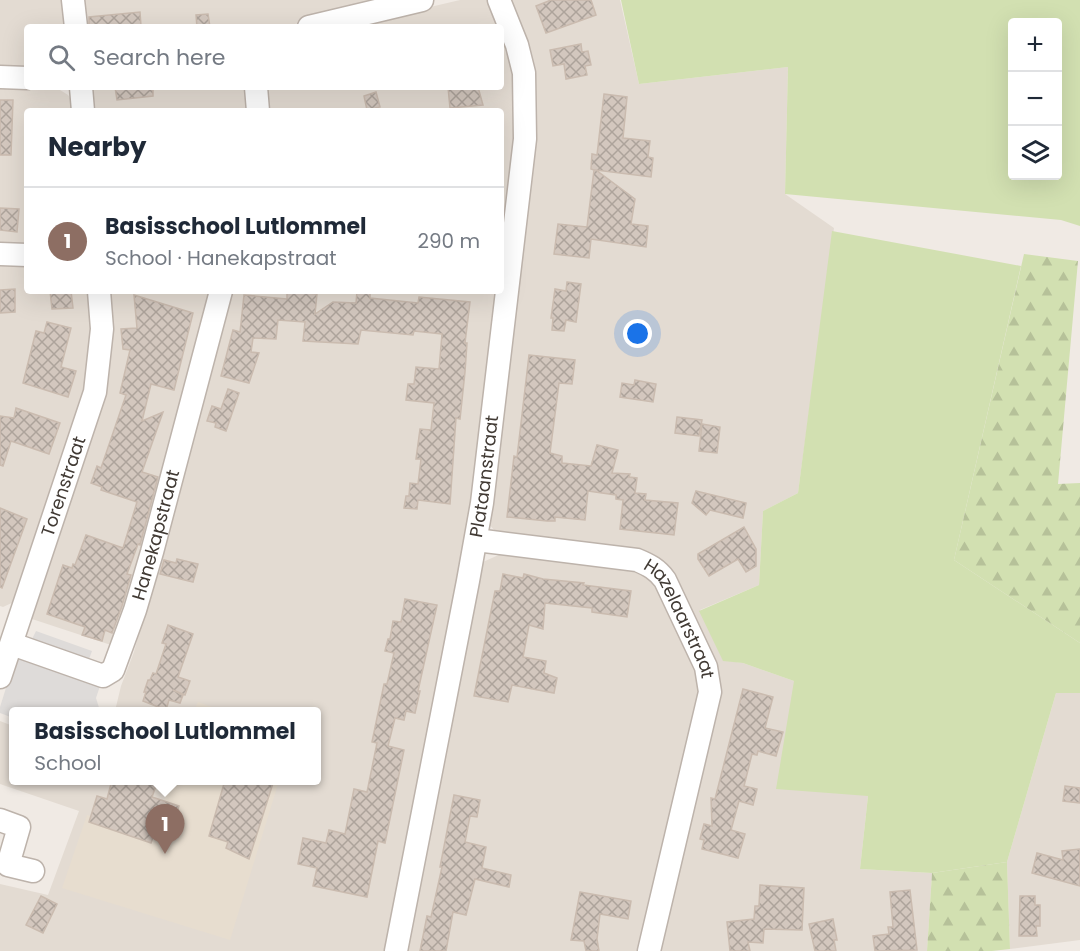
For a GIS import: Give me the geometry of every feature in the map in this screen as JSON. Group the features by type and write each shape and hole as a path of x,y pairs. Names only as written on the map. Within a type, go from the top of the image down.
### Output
{"street":[{"path":"73,0 76,24"},
{"path":"322,24 422,0"},
{"name":"Plataanstraat","path":"499,0 518,45 524,73 525,103 525,139 505,281"},
{"path":"0,77 24,78"},
{"path":"81,90 83,108"},
{"path":"256,90 258,108"},
{"path":"0,254 24,255"},
{"name":"Torenstraat","path":"0,676 12,644 10,619 95,392 102,329 99,294"},
{"name":"Hanekapstraat","path":"12,644 103,676 113,670 135,610 152,552 220,294"},
{"name":"Plataanstraat","path":"396,951 476,540 504,294"},
{"name":"Hazelaarstraat","path":"476,540 637,560 648,564 658,570 665,580 706,668 710,692 649,951"},
{"path":"0,820 20,827 8,865 33,871"}],"shaded area":[{"path":"0,0 65,0 67,24 24,24 24,69 0,68"},
{"path":"81,0 390,0 295,24 83,24"},
{"path":"460,0 488,0 493,3 501,24 358,24"},
{"path":"507,0 620,0 639,84 788,67 785,194 834,228 798,493 763,511 759,585 700,610 723,660 743,663 794,681 868,796 860,869 932,873 927,951 658,951 718,697 720,678 715,663 669,572 496,532 487,522 532,144"},
{"path":"504,34 516,67 519,102 504,230 504,108 266,108 265,90 504,90"},
{"path":"0,87 60,90 68,95 74,108 24,108 24,246 0,246"},
{"path":"89,90 247,90 248,108 91,108"},
{"path":"0,262 24,263 24,294 89,294 92,317 89,376 16,601 3,607 0,606"},
{"path":"107,294 210,294 172,446 114,646 29,618"},
{"path":"231,294 496,295 473,506 387,951 0,951 0,884 48,895 79,811 0,784 0,721 9,724 9,785 321,785 321,707 116,707 134,652 185,457"},
{"path":"503,553 634,569 656,581 698,678 701,694 639,951 403,951 479,570 483,562"},
{"path":"36,631 92,651 88,662 31,641"},
{"path":"17,653 101,683 96,698 99,707 9,707 9,716 0,713"},
{"path":"1056,693 1080,693 1080,940 1010,949 1007,862"},
{"path":"198,702 212,707 196,707"},
{"path":"170,785 278,785 230,940 62,888 87,815 91,816 97,796 159,815"}],"green space":[{"path":"621,0 1080,0 1080,226 1061,220 785,194 788,67 639,84"},
{"path":"832,231 1021,266 954,560 1080,643 1080,693 1056,693 1007,862 932,873 860,869 868,796 776,789 794,681 743,663 723,661 699,611 759,585 763,511 798,493"},
{"path":"1024,254 1078,261 1058,484 1080,483 1080,643 954,560"},
{"path":"1007,862 1010,949 927,951 932,873"}],"building":[{"path":"551,0 591,0 596,15 546,33 536,6"},
{"path":"140,12 141,24 89,24 89,17"},
{"path":"208,14 210,24 197,24 196,15"},
{"path":"581,44 582,52 588,51 591,65 585,66 587,75 566,79 564,64 553,66 550,50"},
{"path":"115,90 153,90 153,96 117,100"},
{"path":"448,90 479,90 483,105 450,108"},
{"path":"376,92 380,107 367,108 364,96"},
{"path":"604,94 627,97 623,138 650,141 648,157 653,158 651,177 596,170 635,199 631,224 648,226 646,247 591,239 589,258 554,254 558,224 587,227 594,170 591,169 592,154 597,155"},
{"path":"0,100 13,100 11,155 0,155"},
{"path":"0,208 19,209 17,232 0,230"},
{"path":"567,282 581,284 576,322 566,320 564,331 552,330 553,318 551,318 555,289 566,291"},
{"path":"15,289 15,312 0,313 0,290"},
{"path":"50,294 71,294 73,308 52,309"},
{"path":"287,294 317,294 315,314 333,302 356,303 357,294 370,294 370,298 418,303 419,297 470,302 460,419 456,418 450,504 418,500 417,509 404,508 406,496 409,496 410,483 418,484 421,459 416,459 420,429 431,430 434,403 406,400 408,384 414,384 416,367 439,369 442,334 414,331 413,335 361,330 358,344 303,341 305,322 278,320 276,339 253,338 251,352 259,353 249,383 221,376 233,330 240,332 244,295 287,299"},
{"path":"134,295 193,313 174,390 151,384 142,421 163,412 142,472 158,477 140,545 138,544 127,574 131,575 122,606 112,633 105,630 102,641 82,635 85,627 47,614 63,565 72,568 73,564 75,565 86,535 123,548 137,502 101,490 102,487 91,483 97,466 101,468 126,395 120,393 130,350 123,349 121,329 137,328"},
{"path":"47,322 71,328 61,367 76,371 68,397 23,383 36,331 44,333"},
{"path":"529,355 575,360 572,384 559,383 550,453 562,456 562,463 591,466 597,445 618,450 612,473 630,474 629,477 637,478 635,493 646,494 645,500 678,503 674,535 620,529 623,500 616,499 616,495 588,491 585,520 555,517 555,521 547,521 507,517 514,456 517,457"},
{"path":"635,380 656,384 653,402 620,397 622,383 634,385"},
{"path":"228,389 239,393 226,431 215,427 216,423 207,421 212,406 221,409"},
{"path":"16,408 60,423 49,454 11,441 3,466 0,465 0,416 14,418"},
{"path":"677,417 702,420 699,436 675,433"},
{"path":"702,424 720,427 717,453 699,451"},
{"path":"696,491 746,503 743,518 710,510 706,515 692,503"},
{"path":"0,508 27,519 2,588 0,587"},
{"path":"744,527 756,549 756,566 746,572 738,559 709,576 698,559 698,554"},
{"path":"177,559 198,564 193,582 160,574 164,560 176,563"},
{"path":"503,574 523,578 524,574 543,579 631,591 627,617 592,612 592,608 545,603 543,629 529,625 523,657 546,661 544,673 557,678 554,693 512,685 508,702 474,696 495,591 500,591"},
{"path":"405,599 437,605 415,713 406,711 404,720 395,718 388,746 404,750 385,843 378,841 367,897 313,886 317,868 298,864 303,838 326,843 329,830 345,834 354,789 367,792 377,743 372,742 384,684 387,684 394,653 385,651 393,621 401,622"},
{"path":"168,625 193,634 178,677 190,681 185,695 173,690 183,695 180,703 169,700 167,707 158,707 143,701 148,680 153,673 156,674 166,644 162,643"},
{"path":"743,689 773,697 765,728 783,732 776,756 758,751 757,755 752,754 744,786 757,789 753,805 739,801 731,830 745,834 738,858 702,849 704,840 700,839 704,824 712,826 711,798 715,799"},
{"path":"111,785 156,785 152,797 179,806 167,841 153,837 151,843 89,822 97,796 107,799"},
{"path":"224,785 272,785 249,859 226,848 228,842 209,836"},
{"path":"1065,786 1080,788 1080,803 1063,801"},
{"path":"454,795 480,800 477,817 470,816 465,842 486,847 482,868 511,875 509,887 475,879 466,915 453,912 446,951 420,951 427,916 431,917 442,867 440,867"},
{"path":"1080,849 1080,886 1032,873 1037,853 1063,860 1062,851"},
{"path":"760,885 804,888 802,930 764,929 763,943 748,942 750,951 730,951 727,922 754,919 755,906 759,906"},
{"path":"910,890 917,950 875,951 873,936 889,934 888,927 893,927 890,892"},
{"path":"580,892 631,901 628,919 600,914 597,939 599,951 586,951 584,941 571,940"},
{"path":"41,896 57,904 43,933 26,925"},
{"path":"1020,896 1035,896 1035,905 1040,905 1040,926 1036,926 1037,936 1019,936"},
{"path":"833,919 837,940 834,940 836,951 815,951 809,924"}],"place":[{"name":"Basisschool Lutlommel","path":"165,854"}]}
